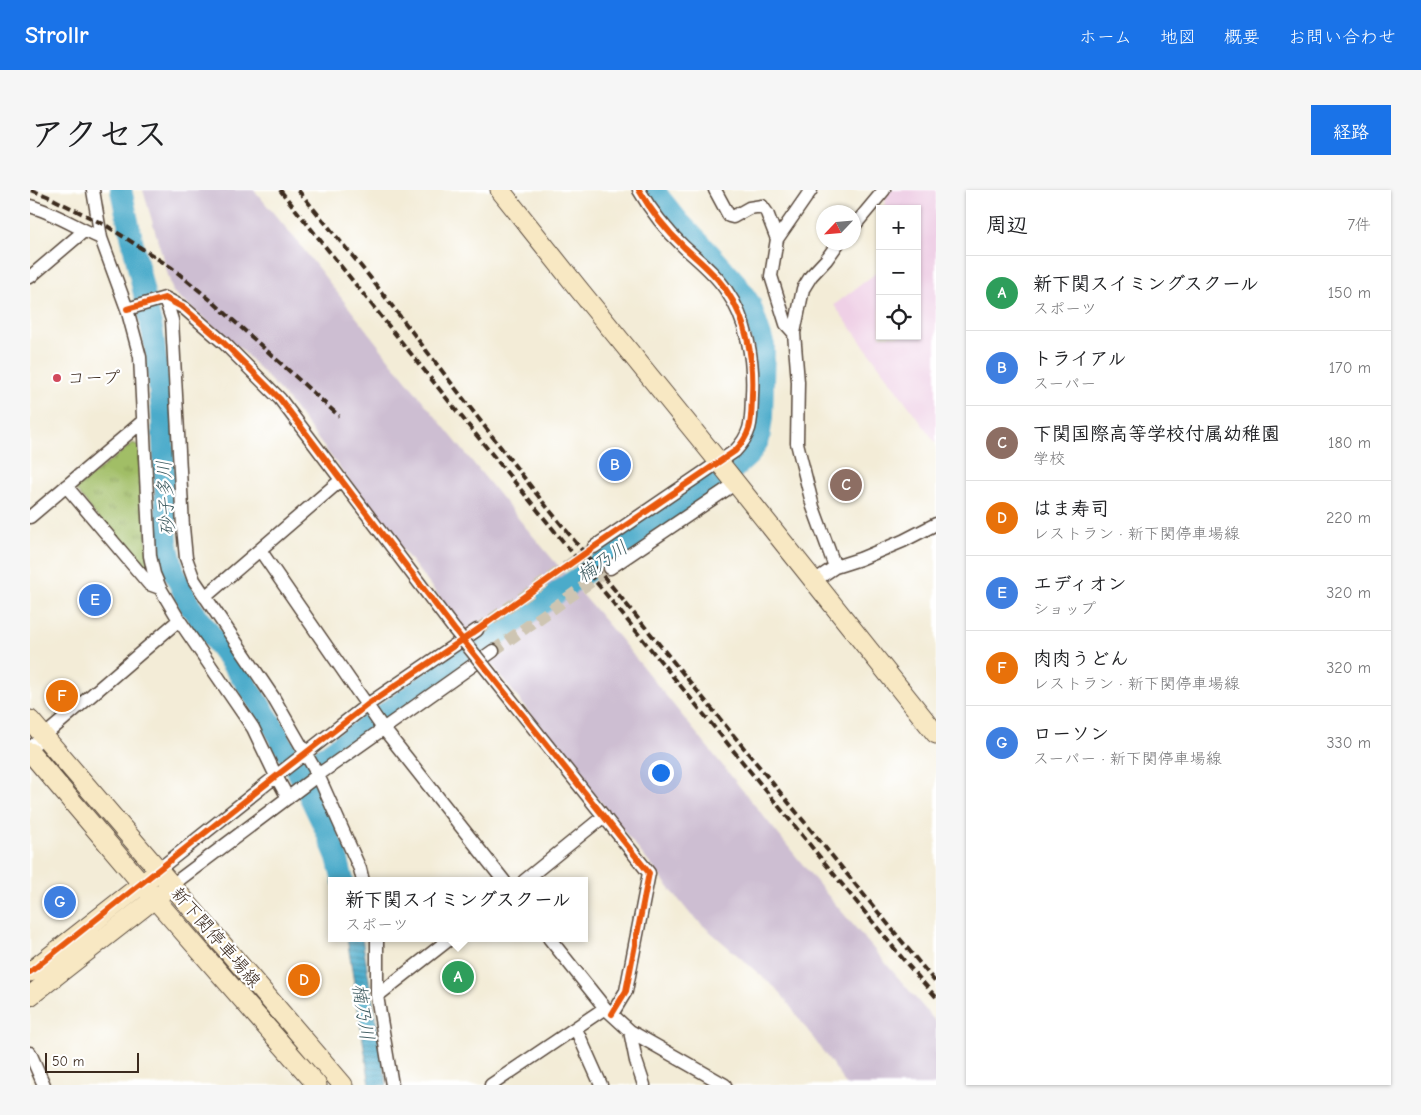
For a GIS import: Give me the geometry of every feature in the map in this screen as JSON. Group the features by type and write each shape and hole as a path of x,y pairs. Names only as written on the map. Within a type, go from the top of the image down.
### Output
{"street":[{"path":"93,190 101,238 130,308 140,357 150,556 154,574 179,620 253,728 289,797"},
{"path":"500,190 577,288 720,462 936,734"},
{"path":"594,547 735,451 744,442 751,427 752,367 747,336 740,314 726,289 668,229 650,208 639,190"},
{"path":"715,190 728,216 733,217 749,208 762,206 767,213 777,239"},
{"path":"794,333 786,324 771,276 777,239 811,190"},
{"path":"861,218 884,190"},
{"path":"30,206 101,238"},
{"path":"30,277 84,231"},
{"path":"833,250 811,276 803,289 794,333 798,382 797,444 813,507 835,567"},
{"path":"130,308 162,299 184,308 224,343 280,399 454,629 649,873 626,991 608,1011 576,1029 498,1083"},
{"path":"162,299 172,320 186,558 194,580 273,697 316,775 362,877"},
{"path":"32,513 143,421"},
{"path":"205,597 341,480"},
{"path":"610,568 736,483"},
{"path":"66,486 149,584 160,588"},
{"path":"814,581 835,567 903,541 936,524"},
{"path":"260,550 382,726 501,877"},
{"path":"35,745 179,620"},
{"path":"30,972 278,774 477,630"},
{"path":"30,996 154,898 316,775 382,726 493,651"},
{"name":"新下関停車場線","path":"30,720 35,745 142,884 317,1085"},
{"name":"新下関停車場線","path":"35,745 172,885 343,1085"},
{"path":"529,877 604,816"},
{"path":"377,942 377,996 392,1085"},
{"path":"377,996 446,942"},
{"path":"552,942 608,1011 630,1031 725,1085"},
{"path":"576,1029 601,1085"},
{"path":"630,1031 636,1061 644,1085"},
{"path":"30,1053 44,1085"}],"shaded area":[{"path":"143,190 254,190 297,241 396,368 527,529 616,634 825,892 936,1022 936,1085 846,1085 779,991 691,915 542,729 285,396 243,351 173,292"},
{"path":"887,190 936,190 936,443 834,305 876,273 876,340 921,340 921,205 885,205"}],"green space":[{"path":"133,443 140,446 149,574 144,576 75,489"}],"water":[{"path":"326,810 334,827 350,877 335,877 324,841 313,815"},
{"path":"348,942 363,942 387,1085 370,1085"}],"waterway":[{"name":"砂子多川","path":"121,190 153,334 162,411 167,543 174,572 190,606 243,679 272,724 324,826 337,857 342,877"},
{"name":"楠乃川","path":"299,774 736,467 750,454 759,439 762,417 764,346 750,304 736,283 679,222 654,190"}],"tunnel":[{"path":"477,630 594,547"},
{"path":"493,651 610,568"}],"railway":[{"path":"31,190 107,226 172,268 213,302 339,416"},
{"path":"280,190 456,410 907,964 936,997"},
{"path":"298,190 369,276 542,501 936,983"}],"cycle path":[{"path":"30,972 367,705 735,451 741,444 750,425 752,368 748,340 739,314 722,284 665,227 639,190"},
{"path":"127,309 165,298 184,308 224,343 280,399 454,629 649,873 626,991 612,1014"}],"place":[{"name":"コープ","path":"57,378"},
{"name":"トライアル","path":"615,465"},
{"name":"下関国際高等学校付属幼稚園","path":"846,485"},
{"name":"エディオン","path":"95,600"},
{"name":"肉肉うどん","path":"62,696"},
{"name":"ローソン","path":"60,902"},
{"name":"新下関スイミングスクール","path":"458,977"},
{"name":"はま寿司","path":"304,980"}]}
